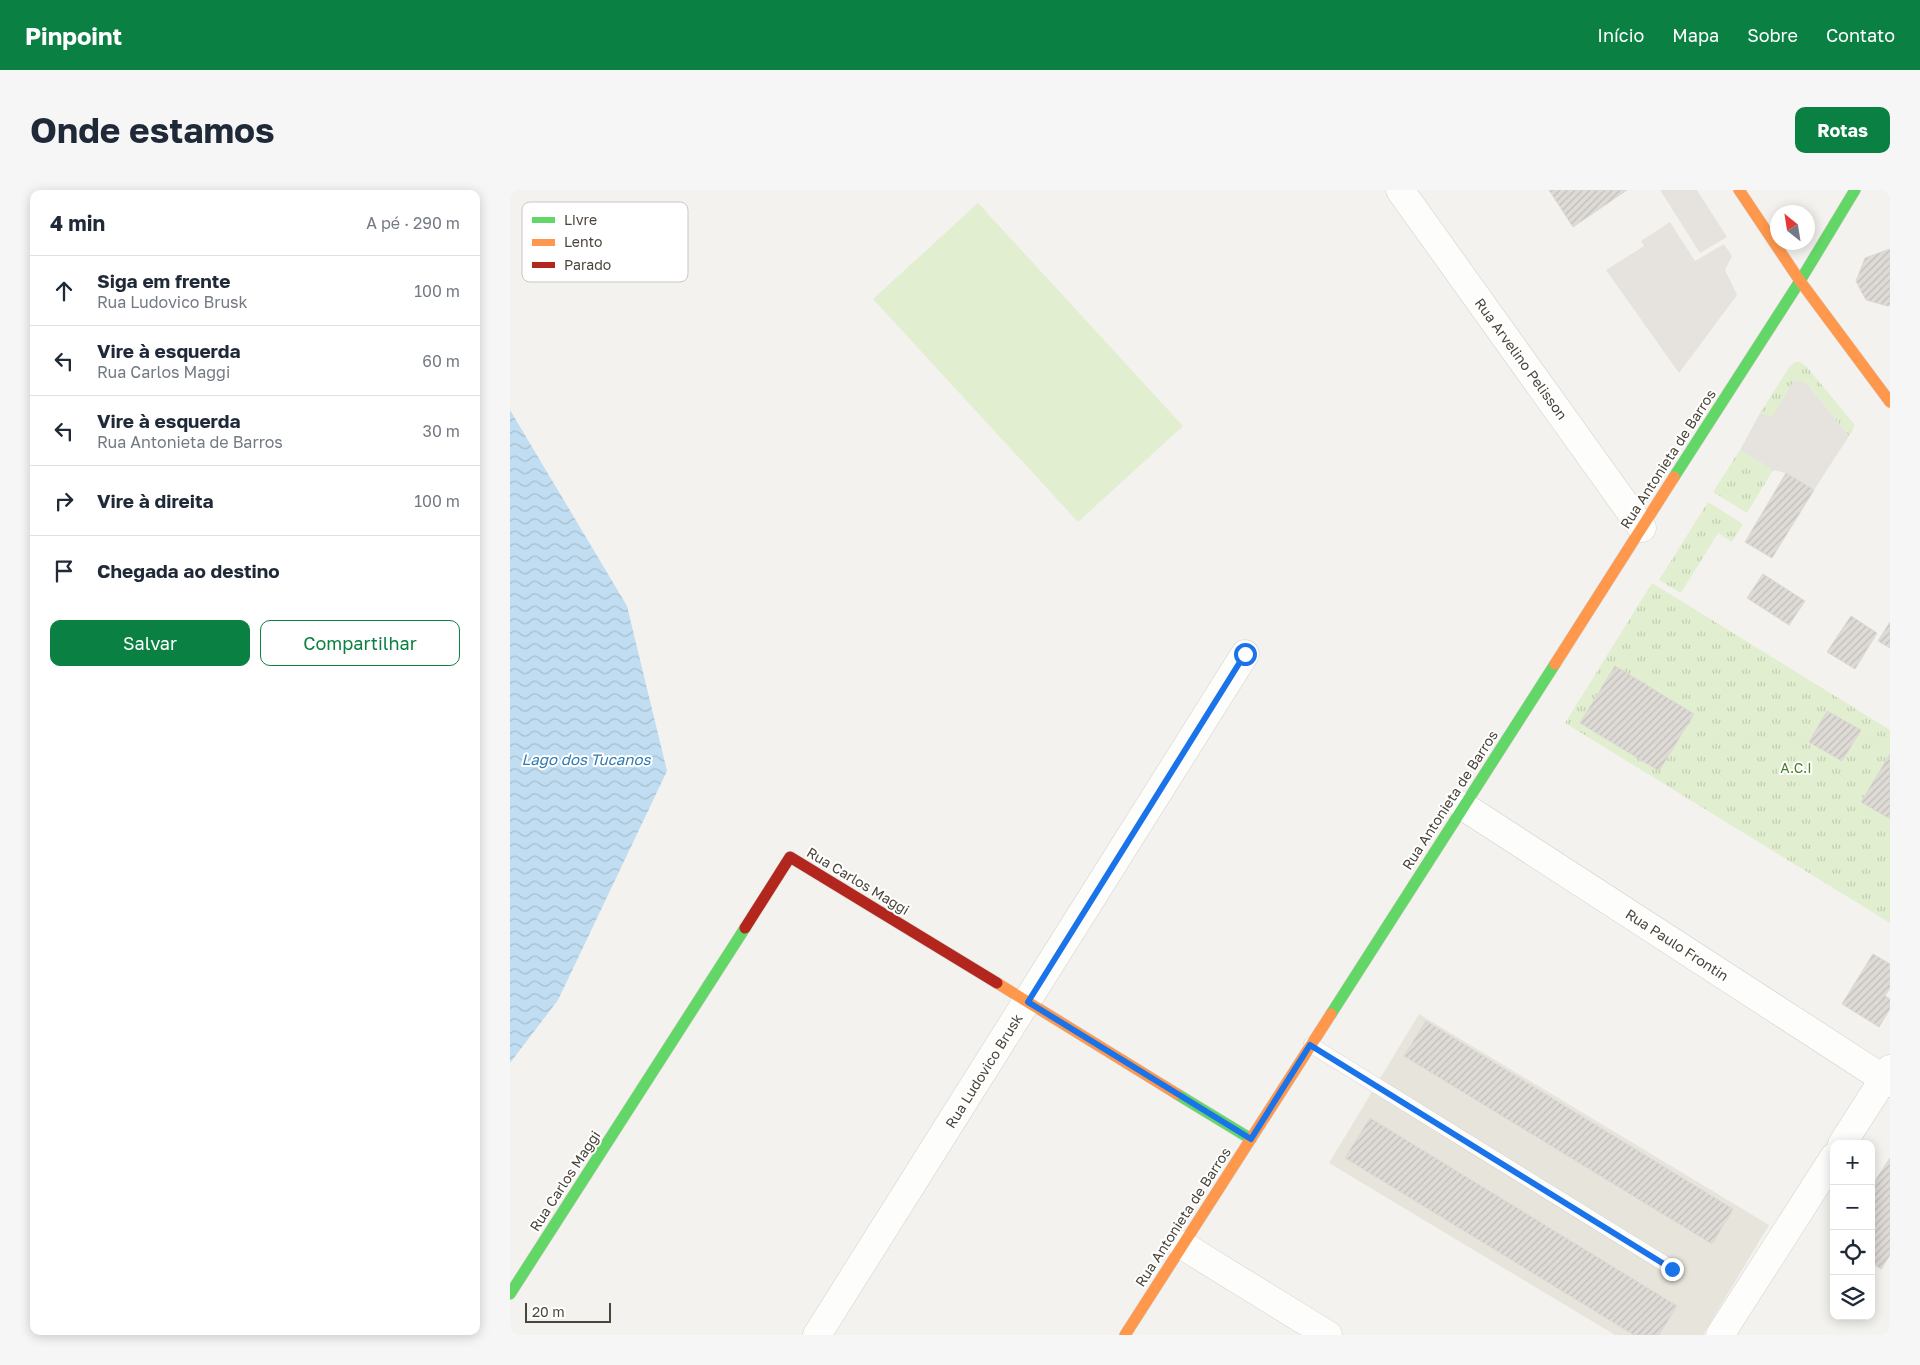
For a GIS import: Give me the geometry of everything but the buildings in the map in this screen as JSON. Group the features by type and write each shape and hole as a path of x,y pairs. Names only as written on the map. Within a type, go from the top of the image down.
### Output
{"street":[{"name":"Rua Arvelino Pelisson","path":"1400,190 1642,528"},
{"path":"1739,190 1800,281 1890,402"},
{"name":"Rua Antonieta de Barros","path":"1125,1335 1800,281 1855,190"},
{"name":"Rua Ludovico Brusk","path":"816,1335 1028,1002 1245,654"},
{"name":"Rua Paulo Frontin","path":"1463,806 1888,1077"},
{"name":"Rua Carlos Maggi","path":"510,1294 790,857 1251,1139"},
{"path":"1845,1140 1888,1077"},
{"path":"1720,1335 1830,1163"},
{"path":"1182,1245 1328,1335"}],"lane":[{"path":"1310,1045 1672,1269"}],"shaded area":[{"path":"1660,190 1697,190 1727,237 1700,253"},
{"path":"1670,222 1695,261 1724,244 1732,256 1725,270 1737,295 1679,373 1606,270 1644,246 1641,241"},
{"path":"1794,380 1807,384 1849,436 1814,490 1786,473 1773,470 1740,450 1760,413 1772,417"},
{"path":"1419,1014 1769,1225 1703,1335 1615,1335 1329,1163"}],"green space":[{"path":"978,203 1183,426 1078,522 873,299"},
{"path":"1795,362 1800,362 1807,367 1855,425 1849,436 1807,384 1772,418 1760,413 1790,366"},
{"path":"1740,450 1773,470 1747,513 1713,492"},
{"path":"1708,502 1743,524 1732,542 1718,533 1681,593 1659,580"},
{"name":"A.C.I","path":"1652,583 1890,730 1890,923 1565,723"}],"water":[{"name":"Lago dos Tucanos","path":"510,410 627,606 667,771 558,1000 510,1063"}],"traffic: fast":[{"path":"1674,477 1800,281 1855,190"},
{"path":"1331,1014 1555,664"},
{"path":"510,1294 745,928"},
{"path":"1177,1094 1251,1139"}],"traffic: slow":[{"path":"1739,190 1800,281 1890,402"},
{"path":"1555,664 1674,477"},
{"path":"997,983 1177,1094"},
{"path":"1125,1335 1331,1014"}],"traffic: jam":[{"path":"745,928 790,857 997,983"}],"route":[{"path":"1245,654 1028,1002 1251,1139 1310,1045 1672,1269"}]}
